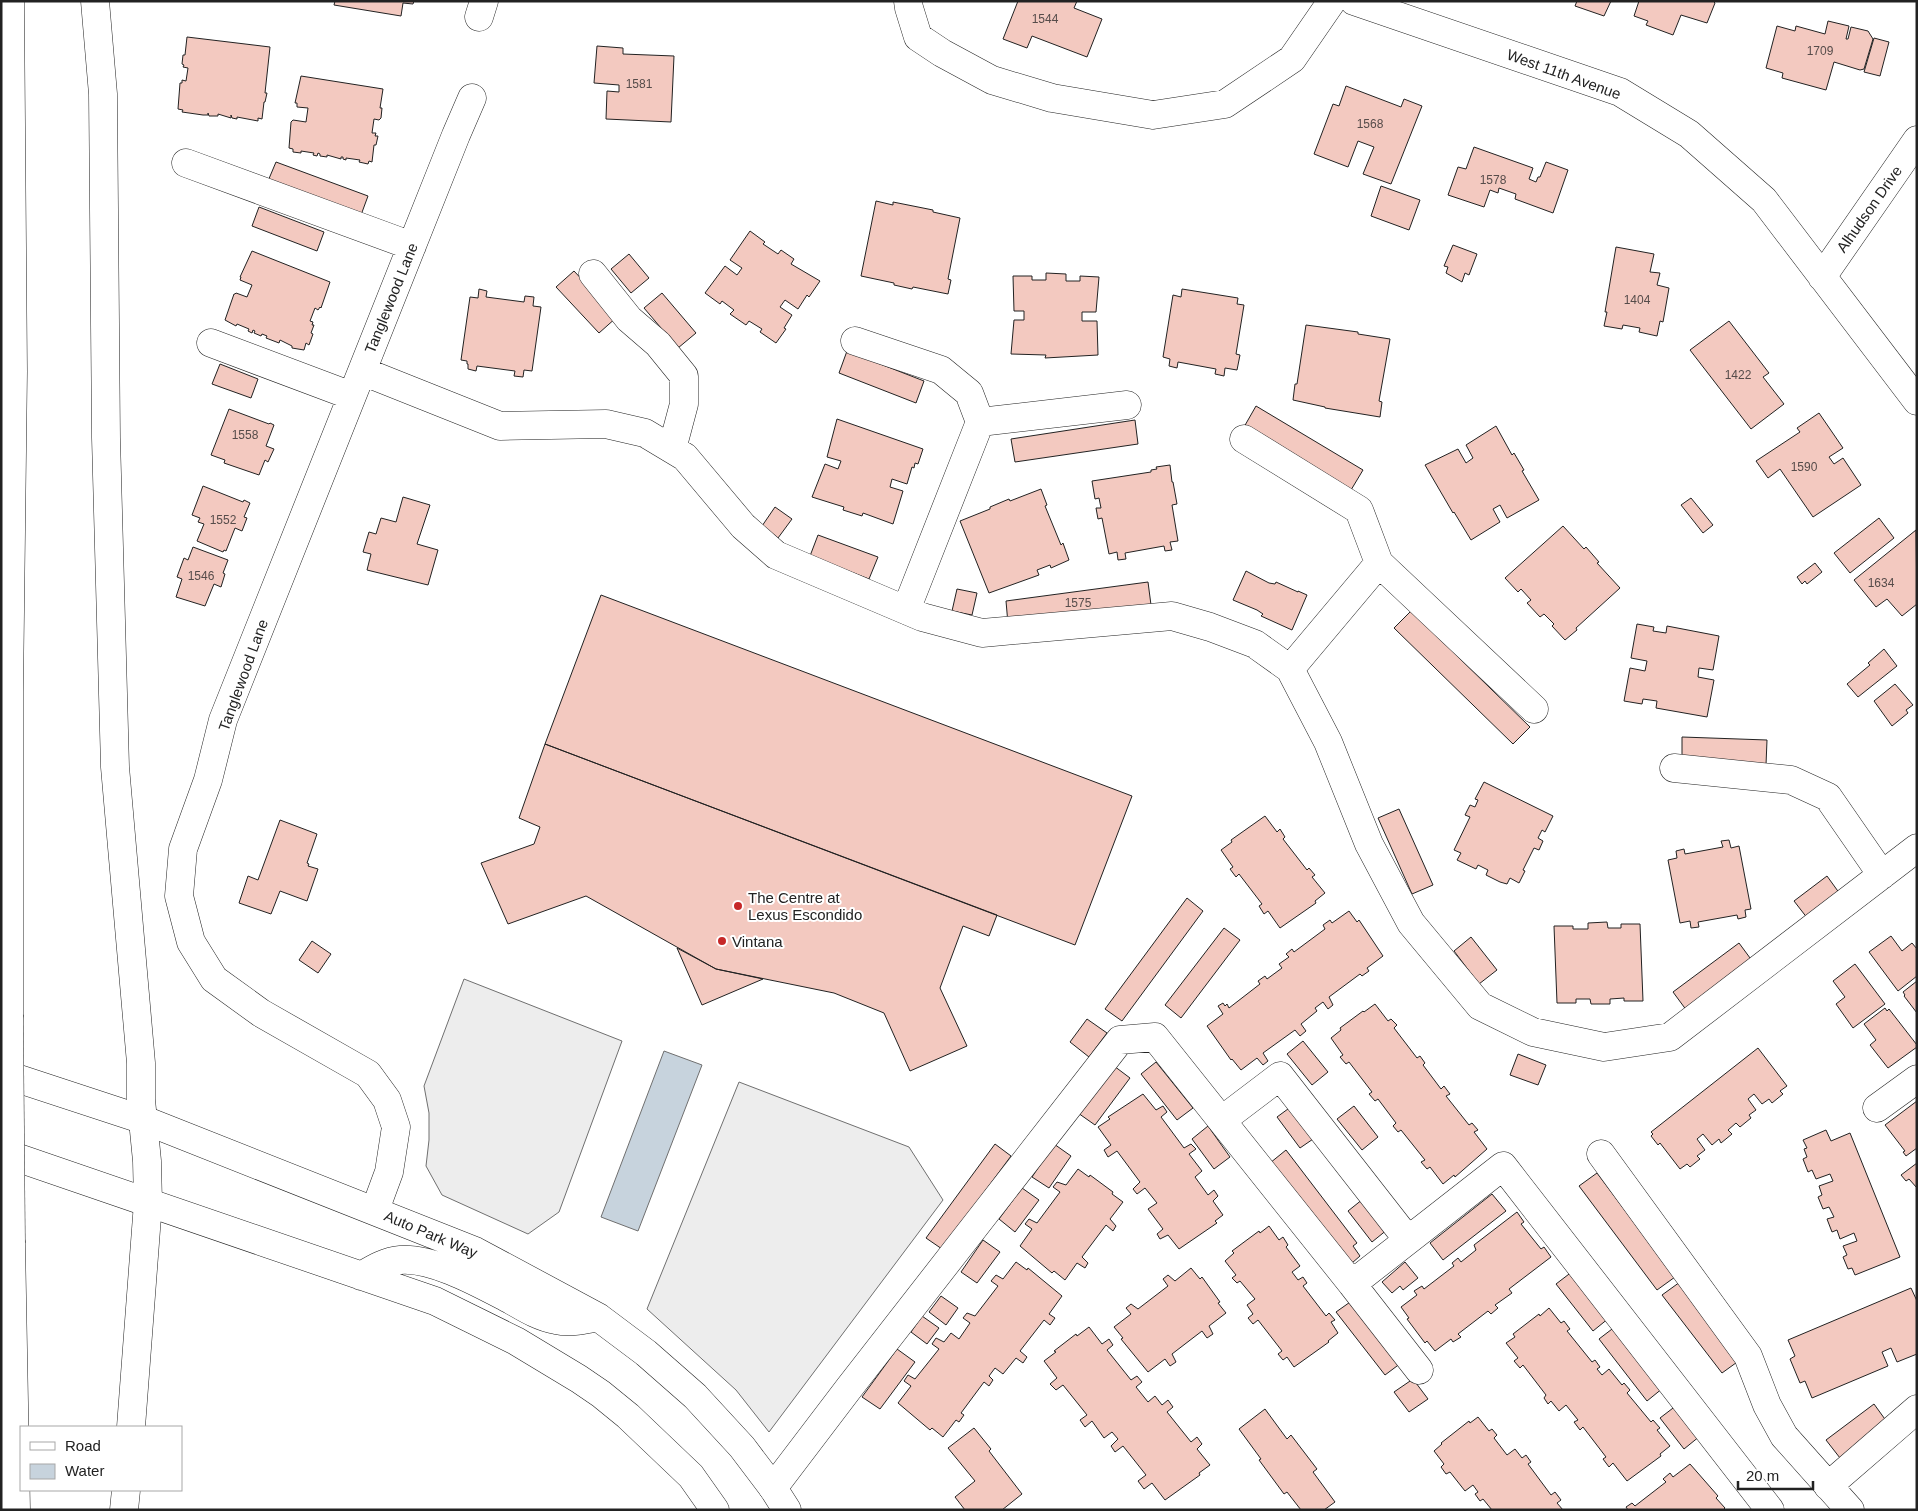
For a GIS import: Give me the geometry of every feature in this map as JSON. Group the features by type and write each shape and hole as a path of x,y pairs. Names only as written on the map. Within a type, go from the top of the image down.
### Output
{"main road":[{"path":"10,1 13,370 9,692 9,1015 16,1510"},
{"path":"95,1 103,94 106,438 115,767 140,1053 141,1100 144,1120 148,1203 131,1426"},
{"path":"908,1 908,8 918,37 942,53 992,80 1052,98 1153,115 1226,104 1292,59 1332,1"},
{"name":"West 11th Avenue","path":"1354,1 1620,92 1689,134 1764,200 1917,401"},
{"name":"Tanglewood Lane","path":"375,1210 389,1172 396,1128 387,1100 368,1074 261,1013 214,978 191,942 178,896 183,849 208,780 224,720 472,98"},
{"name":"Alhudson Drive","path":"1822,277 1917,140"},
{"path":"186,163 412,246"},
{"path":"593,274 629,319 658,344 684,376 684,404 672,449"},
{"path":"855,340 941,370 969,393 980,422 906,610"},
{"path":"210,343 352,396"},
{"path":"362,371 500,426 606,424 645,433 685,457 743,526 776,555 922,617 982,633 1172,616 1210,627 1255,644 1290,670 1328,742 1369,844 1411,923 1480,1006 1533,1032 1604,1046 1670,1038 1917,848"},
{"path":"980,422 1127,405"},
{"path":"1244,439 1359,510 1379,563 1534,709"},
{"path":"1290,670 1379,563"},
{"path":"1674,768 1791,780 1828,797 1882,875"},
{"path":"780,1499 849,1388 1120,1040 1155,1036 1419,1370"},
{"name":"Auto Park Way","path":"1,1073 144,1120 375,1210 474,1251 598,1317 646,1353 695,1396 742,1447 780,1499"},
{"path":"1222,1120 1280,1076 1408,1240"},
{"path":"1877,1108 1917,1079"},
{"path":"1,1152 435,1301 516,1340 579,1379 628,1416 692,1476 715,1510"},
{"path":"1601,1154 1748,1356 1768,1405 1784,1436 1850,1510"},
{"path":"1352,1284 1503,1166 1765,1508"},
{"path":"361,1276 381,1264 400,1260 421,1261 462,1276 538,1315 556,1320 577,1321 598,1317"},
{"path":"1828,1486 1917,1409"},
{"path":"124,1510 126,1491"}],"shaded area":[{"path":"464,979 622,1041 559,1212 528,1234 442,1195 426,1166 429,1140 429,1113 424,1086"},
{"path":"739,1082 909,1147 943,1200 769,1432 736,1390 647,1309"}],"water":[{"path":"664,1051 702,1065 638,1231 601,1217"}],"building":[{"path":"335,1 414,1 413,4 403,3 401,16 334,5"},
{"path":"1018,1 1077,1 1074,8 1102,19 1087,57 1032,36 1027,48 1003,39"},
{"path":"1577,1 1611,1 1604,16 1575,6"},
{"path":"1639,1 1713,1 1715,3 1707,23 1681,15 1673,35 1646,25 1648,21 1634,16"},
{"path":"1828,21 1849,26 1846,39 1848,39 1851,27 1868,31 1873,39 1864,69 1860,70 1834,62 1826,90 1782,78 1783,73 1766,68 1777,26 1795,31 1796,26 1825,34"},
{"path":"187,37 270,47 265,93 267,93 262,119 258,118 258,121 237,117 237,119 232,118 231,115 231,118 218,114 218,116 209,116 208,113 208,115 203,115 182,112 183,110 178,109 180,83 182,83 182,80 186,81 188,68 183,67 184,65 182,64"},
{"path":"1874,38 1889,42 1880,76 1864,72"},
{"path":"597,46 623,48 623,54 674,56 671,122 606,119 607,91 619,92 619,85 594,83"},
{"path":"301,76 383,89 380,108 382,108 381,118 379,120 374,119 372,133 376,133 375,136 378,136 376,145 374,145 372,162 369,161 368,164 359,162 360,160 346,158 346,160 343,157 341,159 327,155 327,157 320,156 318,153 317,156 313,155 314,153 293,152 293,149 289,148 291,122 293,120 306,122 308,108 297,107 297,103 295,103"},
{"path":"1346,86 1401,107 1404,99 1422,106 1391,184 1363,174 1374,147 1358,141 1348,167 1314,154 1333,104 1339,106"},
{"path":"1474,147 1533,168 1529,179 1536,182 1546,162 1568,170 1553,213 1515,199 1516,194 1499,188 1498,193 1490,190 1484,207 1448,195 1458,167 1466,169"},
{"path":"276,162 368,196 361,215 268,181"},
{"path":"1381,186 1420,200 1409,230 1371,216"},
{"path":"876,201 893,205 893,202 933,210 933,212 960,218 948,279 951,280 948,294 913,287 912,289 861,276"},
{"path":"259,207 324,232 317,251 252,226"},
{"path":"750,231 765,242 763,244 778,254 781,250 794,259 791,264 820,281 809,297 807,295 798,309 785,300 780,307 792,315 784,328 786,329 776,343 760,332 762,329 749,321 746,325 730,314 734,310 722,301 720,304 705,293 725,266 737,275 742,268 730,260"},
{"path":"1453,245 1477,254 1469,275 1465,273 1462,282 1446,273 1448,267 1444,266"},
{"path":"1616,247 1654,254 1650,272 1660,273 1657,285 1669,288 1663,322 1660,321 1657,336 1639,332 1640,328 1623,325 1622,329 1604,326"},
{"path":"252,251 330,282 321,308 318,310 315,308 310,321 314,325 311,333 313,334 309,345 306,343 304,350 292,348 292,346 280,340 279,343 266,338 267,336 254,333 255,331 253,330 252,333 248,331 249,329 237,324 236,326 225,320 234,294 247,297 252,285 240,280 240,277"},
{"path":"629,254 649,278 631,293 611,269"},
{"path":"574,271 617,317 599,333 556,287"},
{"path":"1046,273 1066,274 1066,281 1080,281 1080,276 1099,277 1096,312 1082,312 1082,321 1097,321 1098,355 1045,358 1046,355 1011,354 1014,320 1024,320 1024,311 1014,311 1013,276 1032,276 1032,280 1046,280"},
{"path":"479,289 487,291 486,297 524,302 525,296 534,297 533,306 541,307 532,371 524,370 523,377 514,376 515,371 477,366 476,371 468,369 467,361 461,360 470,297 478,298"},
{"path":"1182,289 1238,298 1237,304 1244,305 1236,354 1240,355 1237,370 1225,368 1224,376 1215,374 1216,369 1178,362 1177,368 1169,366 1170,359 1163,357 1173,295 1181,297"},
{"path":"662,293 696,333 678,348 644,308"},
{"path":"1729,321 1769,373 1763,377 1784,404 1751,429 1690,350"},
{"path":"1306,325 1358,332 1358,334 1390,339 1379,401 1382,402 1380,417 1325,408 1293,400"},
{"path":"847,351 924,381 916,403 839,373"},
{"path":"220,364 258,379 251,398 212,384"},
{"path":"1256,406 1363,470 1351,490 1244,427"},
{"path":"229,409 274,425 266,446 274,449 268,462 265,460 259,475 224,463 225,460 211,455"},
{"path":"1819,413 1843,448 1829,457 1834,464 1843,458 1861,485 1813,517 1780,469 1768,478 1756,461 1800,432 1797,428"},
{"path":"837,419 923,449 918,464 915,463 914,468 912,467 907,484 892,479 890,487 903,491 893,524 863,513 862,516 843,510 844,507 812,497 825,464 838,469 841,461 827,457"},
{"path":"1135,420 1138,444 1015,462 1011,439"},
{"path":"1496,426 1512,455 1514,453 1524,470 1522,471 1539,500 1507,518 1500,505 1493,509 1500,522 1471,540 1425,465 1458,449 1466,463 1473,458 1466,445"},
{"path":"1170,465 1177,504 1172,505 1178,541 1170,542 1172,550 1165,551 1164,546 1125,553 1126,559 1118,560 1117,552 1109,554 1102,518 1098,519 1096,508 1101,508 1099,498 1095,499 1092,481 1151,472 1151,470 1157,469 1156,467"},
{"path":"203,486 250,503 244,517 247,518 242,531 235,528 226,551 224,550 223,552 197,541 204,524 198,522 200,518 192,515"},
{"path":"1041,489 1047,505 1045,506 1069,560 1051,568 1050,565 1037,570 1039,575 989,593 960,521 1009,499 1010,501"},
{"path":"403,497 430,505 417,544 438,550 428,585 367,570 371,554 363,552 369,532 376,534 381,518 396,522"},
{"path":"1691,498 1713,525 1703,533 1681,505"},
{"path":"775,507 792,519 778,538 762,526"},
{"path":"1879,518 1894,538 1850,573 1834,553"},
{"path":"1563,526 1584,549 1586,547 1599,562 1597,563 1620,588 1565,640 1544,614 1540,617 1527,603 1531,600 1521,589 1518,592 1505,578"},
{"path":"1916,530 1917,604 1902,616 1887,599 1876,607 1854,580"},
{"path":"818,535 878,557 869,579 810,556"},
{"path":"193,547 228,560 223,573 225,574 221,587 214,584 205,606 176,597 182,579 177,577 184,558 188,560"},
{"path":"1815,563 1822,572 1807,584 1805,581 1802,584 1797,577"},
{"path":"1246,571 1269,583 1275,584 1276,582 1307,595 1292,630 1261,616 1263,614 1257,610 1233,600"},
{"path":"1148,582 1151,605 1008,624 1006,601"},
{"path":"957,589 977,593 972,615 952,611"},
{"path":"601,595 1132,796 1075,945 545,744"},
{"path":"1411,611 1530,727 1513,744 1394,628"},
{"path":"1637,624 1654,627 1653,631 1666,633 1667,626 1719,636 1713,670 1699,668 1698,677 1714,680 1707,717 1656,708 1657,701 1643,699 1642,704 1624,701 1630,668 1645,671 1647,661 1631,658"},
{"path":"1884,649 1897,666 1858,697 1847,684 1870,665 1868,663"},
{"path":"1895,684 1913,705 1906,710 1908,713 1892,726 1874,701"},
{"path":"1682,737 1767,740 1766,765 1682,762"},
{"path":"545,744 997,915 989,936 963,926 940,988 967,1046 910,1071 884,1013 834,993 716,969 586,896 508,924 481,863 534,844 540,827 519,818"},
{"path":"1484,782 1553,816 1545,832 1542,830 1538,838 1543,841 1539,850 1534,848 1519,883 1510,878 1507,884 1500,882 1486,875 1488,870 1478,865 1476,869 1457,860 1461,853 1454,850 1470,817 1465,815 1470,805 1475,807 1478,800 1475,799"},
{"path":"1399,809 1433,885 1412,894 1378,818"},
{"path":"1265,816 1277,832 1280,829 1285,837 1283,839 1307,870 1309,868 1315,875 1312,877 1325,893 1315,901 1316,903 1280,928 1268,911 1264,914 1259,906 1262,904 1239,874 1236,877 1230,869 1233,867 1221,850 1232,842 1231,840"},
{"path":"280,820 317,834 307,863 309,864 308,866 318,869 307,901 280,891 271,914 239,903 248,876 258,880"},
{"path":"1729,840 1731,848 1739,846 1751,909 1745,910 1746,917 1738,919 1737,915 1698,922 1699,927 1691,928 1690,921 1680,923 1668,860 1677,858 1676,851 1684,849 1685,854 1723,847 1721,841"},
{"path":"1827,876 1840,894 1808,919 1794,901"},
{"path":"1187,898 1203,911 1122,1021 1105,1009"},
{"path":"1349,911 1357,922 1359,920 1383,956 1367,968 1369,971 1362,976 1360,974 1329,997 1333,1005 1328,1009 1323,1002 1315,1008 1317,1011 1301,1024 1306,1031 1300,1036 1295,1030 1263,1053 1268,1061 1263,1065 1257,1058 1241,1070 1231,1060 1207,1026 1223,1014 1218,1006 1223,1003 1225,1006 1227,1004 1229,1008 1260,984 1258,981 1265,976 1267,979 1282,968 1279,964 1289,957 1286,954 1292,949 1294,952 1325,929 1323,925 1330,920 1332,923"},
{"path":"1607,922 1608,928 1621,928 1621,924 1640,924 1643,1001 1624,1001 1624,998 1610,999 1610,1004 1591,1004 1590,999 1576,999 1576,1003 1557,1003 1554,926 1573,926 1573,929 1588,929 1588,923"},
{"path":"1224,928 1240,940 1181,1018 1165,1005"},
{"path":"1891,936 1902,951 1912,943 1917,949 1917,976 1898,991 1869,952"},
{"path":"1471,937 1497,970 1479,984 1454,951"},
{"path":"312,941 331,954 318,973 299,960"},
{"path":"1739,943 1753,962 1687,1011 1673,992"},
{"path":"677,948 716,969 763,979 702,1005"},
{"path":"1855,964 1885,1004 1853,1028 1836,1004 1845,997 1833,981"},
{"path":"1917,981 1917,1013 1903,992"},
{"path":"1375,1004 1388,1021 1391,1019 1397,1025 1394,1028 1417,1058 1420,1056 1425,1063 1423,1065 1441,1089 1444,1086 1450,1094 1446,1096 1469,1125 1472,1123 1478,1130 1474,1132 1487,1149 1455,1177 1454,1175 1443,1184 1430,1167 1427,1169 1421,1162 1425,1160 1401,1130 1398,1132 1393,1126 1396,1123 1378,1099 1375,1101 1369,1094 1372,1092 1349,1062 1346,1064 1340,1057 1343,1055 1331,1038 1341,1030 1340,1028"},
{"path":"1885,1008 1887,1011 1889,1009 1917,1045 1917,1047 1888,1068 1870,1045 1876,1040 1864,1024"},
{"path":"1087,1019 1107,1033 1089,1057 1070,1042"},
{"path":"1303,1041 1328,1072 1312,1085 1287,1054"},
{"path":"1758,1048 1787,1086 1780,1091 1783,1094 1772,1103 1769,1099 1762,1104 1754,1094 1748,1099 1756,1110 1749,1115 1751,1118 1740,1127 1736,1123 1728,1130 1732,1134 1721,1143 1719,1139 1712,1145 1703,1134 1697,1139 1705,1150 1697,1156 1700,1159 1690,1167 1687,1164 1680,1169 1660,1143 1658,1145 1651,1136 1653,1134 1651,1132"},
{"path":"1518,1054 1546,1065 1538,1085 1510,1075"},
{"path":"1156,1062 1193,1108 1177,1120 1141,1074"},
{"path":"1114,1066 1130,1078 1095,1125 1078,1113"},
{"path":"1143,1094 1156,1110 1163,1106 1167,1112 1161,1117 1184,1148 1191,1144 1196,1149 1189,1154 1202,1171 1195,1177 1208,1195 1214,1190 1218,1196 1213,1201 1223,1215 1215,1221 1217,1223 1179,1249 1168,1235 1160,1239 1157,1234 1163,1229 1148,1209 1157,1203 1145,1188 1137,1194 1133,1189 1140,1182 1117,1151 1108,1157 1104,1150 1111,1145 1098,1127 1110,1119 1108,1117"},
{"path":"1917,1101 1917,1148 1906,1156 1903,1152 1905,1151 1885,1125"},
{"path":"1292,1106 1316,1137 1300,1148 1277,1117"},
{"path":"1354,1106 1378,1137 1362,1150 1337,1119"},
{"path":"1208,1126 1230,1157 1214,1169 1192,1139"},
{"path":"1826,1130 1831,1141 1850,1133 1900,1257 1855,1275 1852,1268 1848,1269 1843,1257 1847,1255 1843,1246 1857,1241 1854,1233 1840,1239 1837,1230 1832,1232 1827,1219 1834,1217 1829,1207 1823,1209 1818,1197 1822,1195 1819,1186 1833,1181 1830,1174 1816,1179 1812,1170 1808,1172 1803,1159 1807,1157 1804,1149 1807,1148 1803,1140"},
{"path":"995,1144 1011,1156 942,1249 926,1238"},
{"path":"1054,1144 1071,1156 1049,1188 1032,1177"},
{"path":"1286,1150 1357,1243 1353,1246 1360,1256 1352,1263 1270,1163"},
{"path":"1917,1163 1917,1188 1909,1179 1906,1181 1901,1175"},
{"path":"1078,1169 1089,1177 1090,1175 1123,1202 1110,1219 1116,1226 1113,1231 1106,1225 1082,1257 1088,1263 1085,1268 1077,1263 1065,1280 1054,1271 1052,1273 1020,1246 1032,1229 1025,1224 1029,1219 1037,1223 1060,1192 1053,1187 1057,1182 1066,1185"},
{"path":"1597,1173 1675,1277 1657,1290 1579,1186"},
{"path":"1022,1188 1039,1200 1015,1232 999,1219"},
{"path":"1492,1194 1506,1211 1443,1260 1430,1243"},
{"path":"1363,1199 1388,1229 1372,1242 1348,1211"},
{"path":"1517,1212 1524,1222 1521,1224 1541,1249 1544,1247 1551,1257 1509,1289 1512,1293 1495,1305 1498,1308 1491,1314 1488,1311 1458,1334 1461,1337 1453,1342 1451,1339 1435,1351 1427,1341 1425,1343 1407,1319 1409,1318 1401,1307 1417,1295 1414,1291 1422,1286 1424,1289 1454,1266 1452,1263 1458,1258 1461,1262 1476,1250 1474,1245"},
{"path":"1269,1226 1279,1240 1283,1237 1288,1245 1286,1247 1300,1266 1292,1272 1298,1280 1303,1277 1307,1283 1303,1286 1326,1316 1329,1313 1335,1320 1331,1322 1338,1333 1329,1342 1294,1367 1287,1357 1283,1360 1278,1354 1282,1351 1258,1320 1253,1324 1248,1318 1253,1314 1247,1305 1255,1299 1240,1281 1237,1283 1232,1278 1236,1275 1225,1261 1234,1253 1232,1251"},
{"path":"983,1240 1000,1252 977,1283 961,1272"},
{"path":"1016,1262 1027,1270 1028,1268 1062,1296 1049,1314 1055,1318 1050,1325 1044,1320 1020,1351 1027,1357 1023,1363 1016,1358 1003,1374 995,1368 989,1376 993,1380 989,1386 984,1382 961,1413 964,1415 959,1422 956,1420 943,1437 932,1428 930,1430 898,1403 911,1386 904,1381 908,1375 915,1379 939,1349 932,1344 936,1338 944,1342 951,1333 959,1339 970,1323 963,1318 967,1313 975,1316 998,1286 991,1281 996,1275 1003,1279"},
{"path":"1405,1262 1418,1278 1403,1290 1400,1286 1392,1293 1382,1282"},
{"path":"1191,1268 1200,1279 1202,1277 1226,1313 1209,1326 1213,1334 1207,1338 1202,1331 1172,1354 1176,1362 1170,1366 1165,1359 1148,1372 1121,1339 1123,1338 1114,1327 1131,1314 1126,1308 1131,1304 1138,1309 1168,1286 1163,1279 1168,1275 1175,1281"},
{"path":"1573,1271 1609,1318 1593,1331 1556,1284"},
{"path":"1680,1282 1740,1360 1722,1373 1662,1295"},
{"path":"1911,1288 1917,1301 1917,1354 1897,1362 1891,1348 1882,1352 1888,1366 1812,1398 1805,1381 1800,1383 1790,1359 1795,1356 1788,1340"},
{"path":"941,1296 958,1308 946,1325 929,1312"},
{"path":"1353,1300 1401,1363 1385,1375 1336,1312"},
{"path":"1549,1308 1561,1323 1564,1321 1570,1329 1567,1331 1592,1362 1595,1360 1600,1367 1597,1369 1602,1375 1609,1369 1622,1385 1624,1383 1630,1390 1627,1393 1651,1422 1653,1420 1660,1428 1657,1430 1670,1446 1660,1454 1661,1456 1627,1481 1613,1463 1609,1467 1603,1459 1606,1457 1583,1427 1580,1430 1574,1422 1578,1420 1566,1405 1559,1411 1551,1401 1548,1404 1544,1398 1546,1395 1523,1365 1520,1368 1514,1361 1518,1358 1506,1343 1515,1337 1513,1334"},
{"path":"922,1316 939,1328 927,1344 911,1332"},
{"path":"1616,1326 1663,1388 1647,1401 1599,1339"},
{"path":"1089,1327 1102,1344 1109,1339 1113,1345 1107,1350 1131,1380 1137,1376 1142,1382 1136,1387 1148,1402 1155,1396 1162,1405 1168,1400 1173,1407 1167,1412 1191,1442 1197,1437 1202,1444 1197,1449 1210,1465 1199,1473 1200,1475 1165,1500 1152,1483 1144,1489 1138,1481 1146,1475 1123,1446 1115,1452 1111,1446 1118,1439 1112,1432 1104,1438 1092,1421 1085,1427 1080,1420 1087,1415 1063,1385 1056,1390 1050,1384 1057,1378 1044,1361 1076,1334 1077,1336"},
{"path":"897,1349 915,1362 880,1409 862,1397"},
{"path":"1413,1379 1428,1399 1409,1412 1394,1392"},
{"path":"1874,1404 1887,1422 1840,1458 1826,1440"},
{"path":"1677,1405 1700,1436 1684,1449 1660,1418"},
{"path":"1265,1409 1287,1439 1291,1435 1317,1469 1313,1472 1335,1502 1324,1510 1301,1510 1287,1492 1284,1494 1239,1429"},
{"path":"1478,1417 1489,1431 1492,1429 1497,1435 1494,1438 1507,1455 1515,1449 1522,1458 1526,1455 1531,1462 1528,1464 1551,1495 1555,1492 1561,1500 1557,1503 1563,1510 1492,1510 1483,1499 1480,1501 1475,1494 1478,1492 1473,1485 1465,1491 1450,1472 1446,1474 1441,1467 1444,1464 1434,1451 1441,1443 1469,1421 1470,1423"},
{"path":"974,1428 1022,1494 1002,1510 965,1510 955,1497 975,1481 948,1448"},
{"path":"1690,1464 1718,1496 1716,1498 1725,1508 1723,1510 1628,1510 1626,1507 1632,1503 1635,1506 1666,1482 1663,1479 1670,1473 1673,1477"}],"place":[{"name":"The Centre at Lexus Escondido","path":"738,906"},
{"name":"Vintana","path":"722,941"}]}
